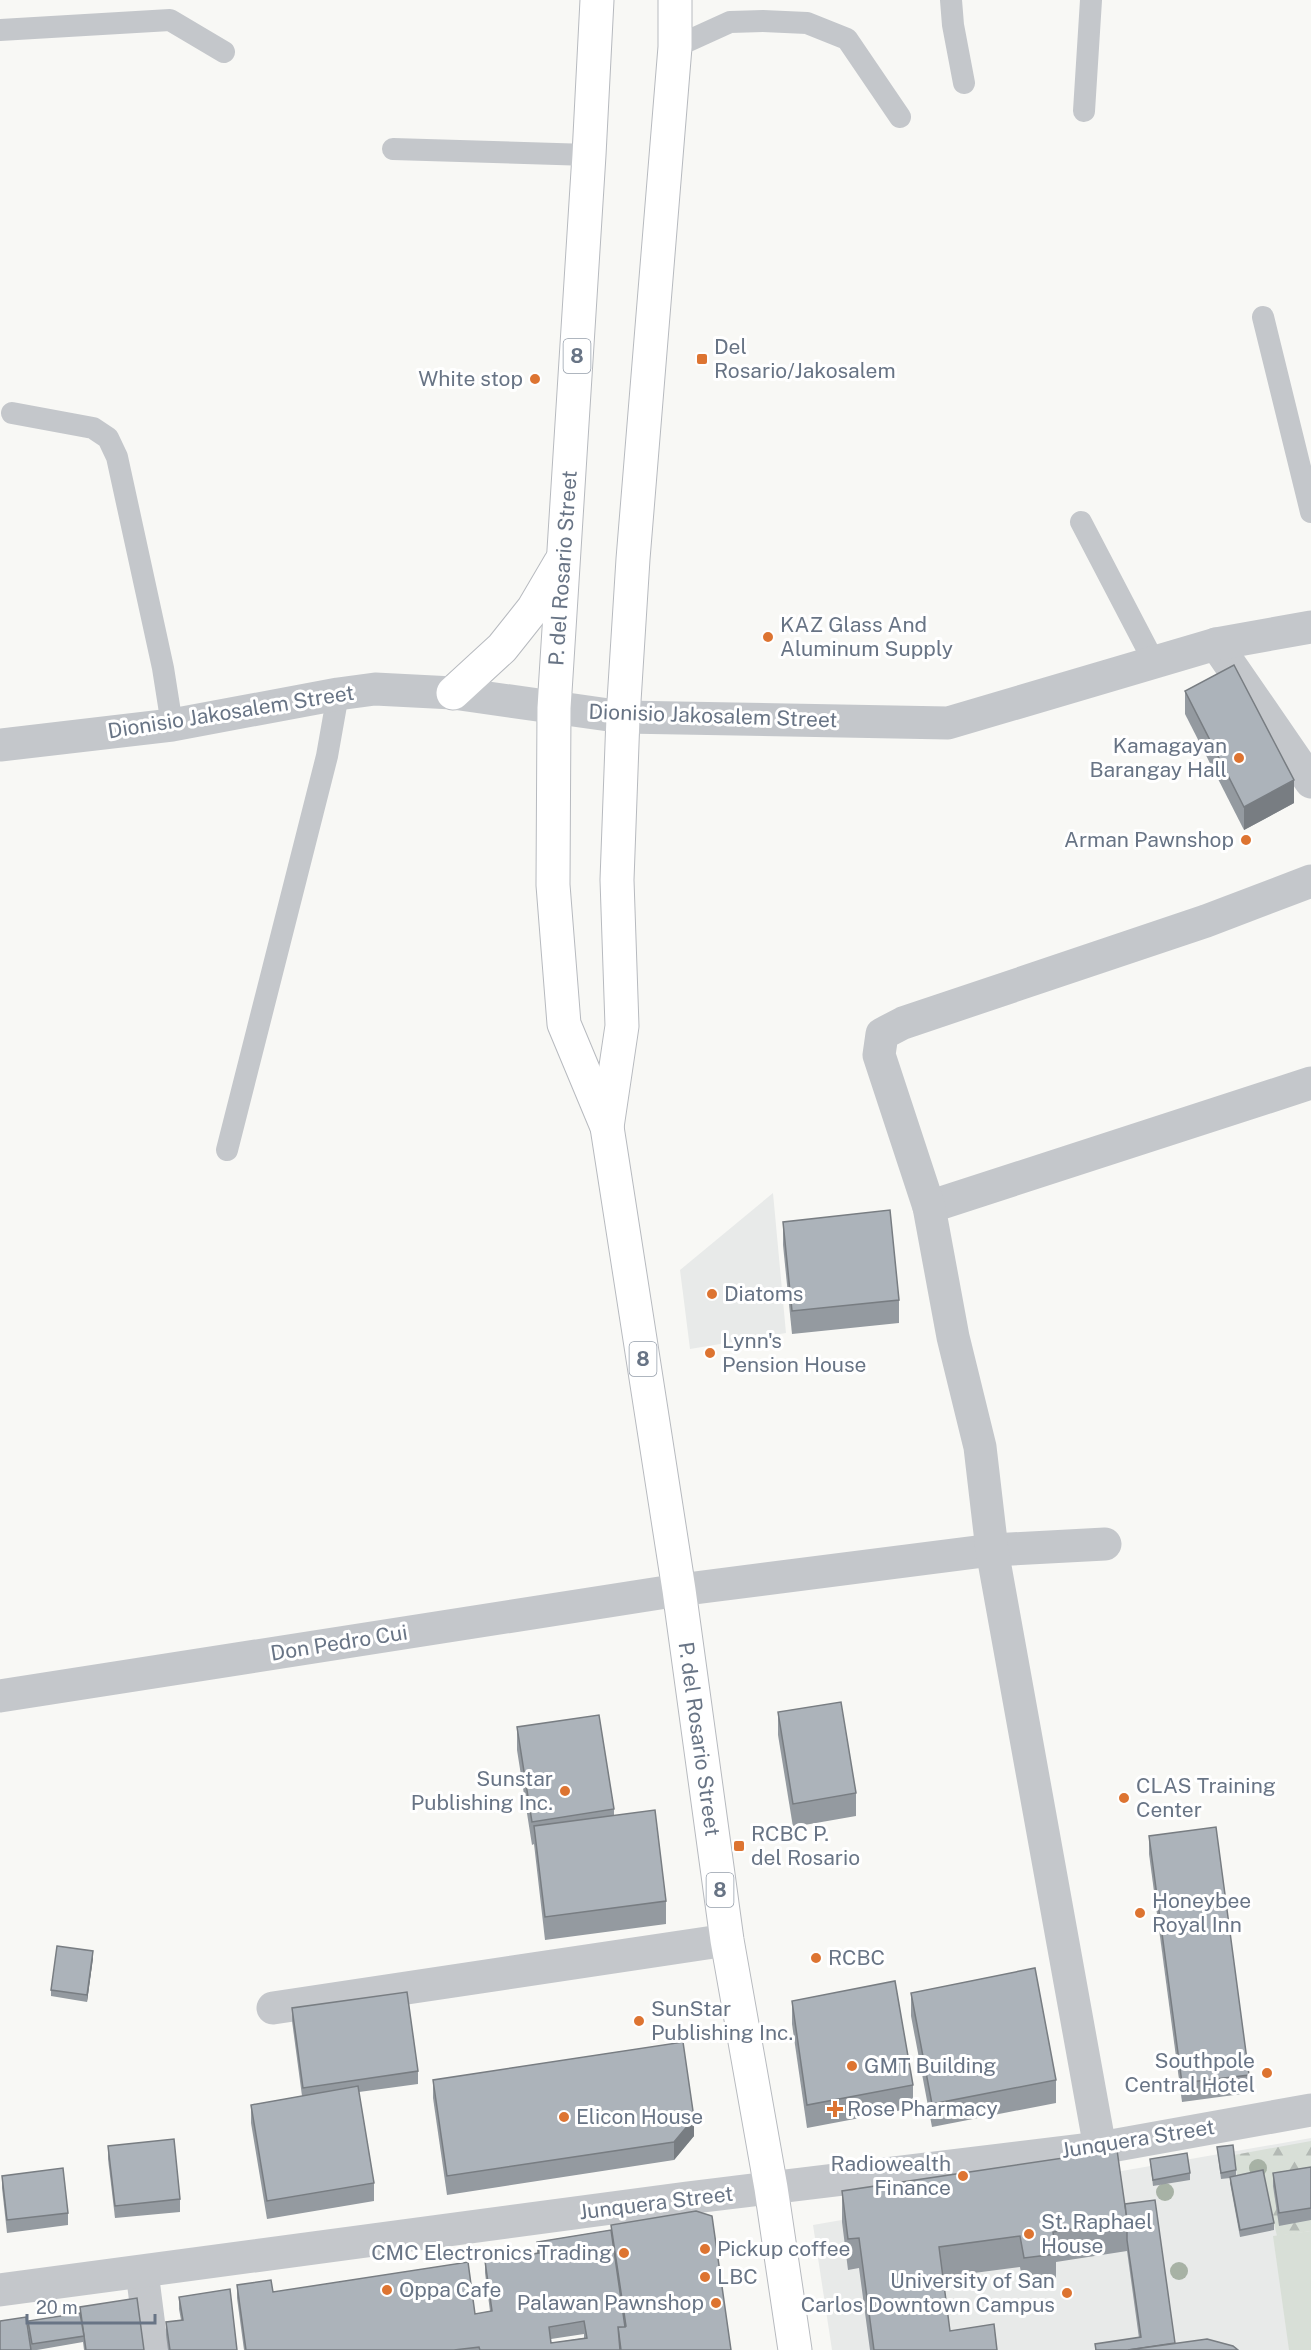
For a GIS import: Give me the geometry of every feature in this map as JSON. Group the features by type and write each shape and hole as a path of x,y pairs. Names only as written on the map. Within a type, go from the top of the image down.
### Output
{"main road":[{"name":"P. del Rosario Street","path":"597,0 590,155 554,708 553,885 564,1024 607,1127 678,1590 728,1941 771,2188 795,2350"},
{"name":"P. del Rosario Street","path":"607,1127 622,1026 617,880 623,717 633,558 675,41 675,0"},
{"path":"675,41 685,0"},
{"path":"453,693 502,648 533,609 564,557"}],"street":[{"name":"Dionisio Jakosalem Street","path":"0,745 172,725 375,689 453,693 623,717 948,723 1216,644 1311,627"},
{"path":"1216,644 1311,782"},
{"path":"1100,2148 992,1550 980,1447 953,1337 929,1207 879,1055 882,1034 903,1023 1206,921 1311,881"},
{"path":"929,1207 1311,1083"},
{"name":"Don Pedro Cui","path":"0,1696 678,1590 992,1550 1105,1544"},
{"path":"273,2008 728,1941"},
{"name":"Junquera Street","path":"0,2290 771,2188 1100,2148 1311,2110"},
{"path":"142,2272 152,2350"}],"lane":[{"path":"951,0 953,26 964,83"},
{"path":"1084,111 1091,0"},
{"path":"0,30 171,10 224,52"},
{"path":"675,41 730,22 807,23 847,39 900,117"},
{"path":"393,149 590,155"},
{"path":"1263,317 1311,512"},
{"path":"12,413 93,428 108,438 117,457 163,668 172,725"},
{"path":"1081,522 1154,662"},
{"path":"227,1150 327,756 338,694"}],"shaded area":[{"path":"773,1193 786,1333 690,1349 680,1270"},
{"name":"University of San Carlos Downtown Campus","path":"1311,2138 1311,2350 832,2350 813,2225"}],"green space":[{"path":"1311,2141 1311,2231 1277,2236 1263,2177 1238,2181 1234,2155"},
{"path":"1311,2231 1311,2350 1289,2350 1273,2236"}],"building":[{"name":"Kamagayan Barangay Hall","path":"1234,665 1294,780 1244,807 1185,691"},
{"path":"890,1210 899,1300 792,1311 783,1222"},
{"path":"841,1702 856,1793 793,1804 778,1712"},
{"name":"Sunstar Publishing Inc.","path":"599,1715 614,1809 532,1822 517,1727"},
{"path":"655,1810 666,1901 545,1917 534,1826"},
{"path":"1216,1827 1249,2075 1182,2083 1149,1836"},
{"path":"57,1946 93,1951 87,1995 51,1990"},
{"path":"1035,1968 1056,2080 932,2104 911,1993"},
{"name":"GMT Building","path":"895,1981 913,2085 807,2105 792,2001"},
{"path":"407,1992 418,2071 303,2088 292,2008"},
{"name":"Elicon House","path":"683,2042 694,2118 674,2142 447,2176 433,2080"},
{"path":"358,2086 374,2183 267,2201 251,2105"},
{"path":"174,2139 180,2199 115,2206 108,2146"},
{"path":"1233,2145 1236,2170 1221,2173 1217,2147"},
{"path":"1117,2150 1127,2220 1053,2232 1056,2254 1024,2258 1020,2236 939,2247 950,2331 994,2324 997,2350 874,2350 859,2238 848,2239 842,2191"},
{"path":"1187,2153 1190,2173 1153,2180 1150,2159"},
{"path":"1311,2167 1311,2208 1279,2213 1273,2173"},
{"path":"63,2168 68,2213 7,2220 2,2176"},
{"path":"1263,2170 1274,2223 1240,2230 1230,2177"},
{"path":"1155,2200 1175,2343 1128,2350 1096,2350 1095,2344 1141,2337 1127,2240 1125,2204"},
{"path":"696,2211 712,2216 731,2350 621,2350 618,2327 626,2326 611,2225"},
{"path":"611,2230 625,2327 618,2327 620,2350 480,2350 479,2347 454,2350 246,2350 237,2285 271,2280 273,2292 468,2262 475,2314 492,2311 485,2261 539,2253 537,2242","holes":["584,2321 587,2338 551,2343 549,2327"]},
{"path":"230,2289 237,2350 170,2350 166,2322 183,2320 179,2297"},
{"path":"137,2298 144,2350 86,2350 80,2307"},
{"path":"80,2313 84,2336 32,2344 28,2321"},
{"path":"26,2317 31,2350 0,2350 0,2321"},
{"path":"1207,2339 1233,2346 1238,2350 1128,2350"}],"place":[{"name":"Del Rosario/Jakosalem","path":"702,359"},
{"name":"White stop","path":"535,379"},
{"name":"KAZ Glass And Aluminum Supply","path":"768,637"},
{"name":"Kamagayan Barangay Hall","path":"1239,758"},
{"name":"Arman Pawnshop","path":"1246,840"},
{"name":"Diatoms","path":"712,1294"},
{"name":"Lynn's Pension House","path":"710,1353"},
{"name":"Sunstar Publishing Inc.","path":"565,1791"},
{"name":"CLAS Training Center","path":"1124,1798"},
{"name":"RCBC P. del Rosario","path":"739,1846"},
{"name":"Honeybee Royal Inn","path":"1140,1913"},
{"name":"RCBC","path":"816,1958"},
{"name":"SunStar Publishing Inc.","path":"639,2021"},
{"name":"GMT Building","path":"852,2066"},
{"name":"Southpole Central Hotel","path":"1267,2073"},
{"name":"Rose Pharmacy","path":"835,2109"},
{"name":"Elicon House","path":"564,2117"},
{"name":"Radiowealth Finance","path":"963,2176"},
{"name":"St. Raphael House","path":"1029,2234"},
{"name":"Pickup coffee","path":"705,2249"},
{"name":"CMC Electronics Trading","path":"624,2253"},
{"name":"LBC","path":"705,2277"},
{"name":"Oppa Cafe","path":"387,2290"},
{"name":"University of San Carlos Downtown Campus","path":"1067,2293"},
{"name":"Palawan Pawnshop","path":"716,2303"}]}
